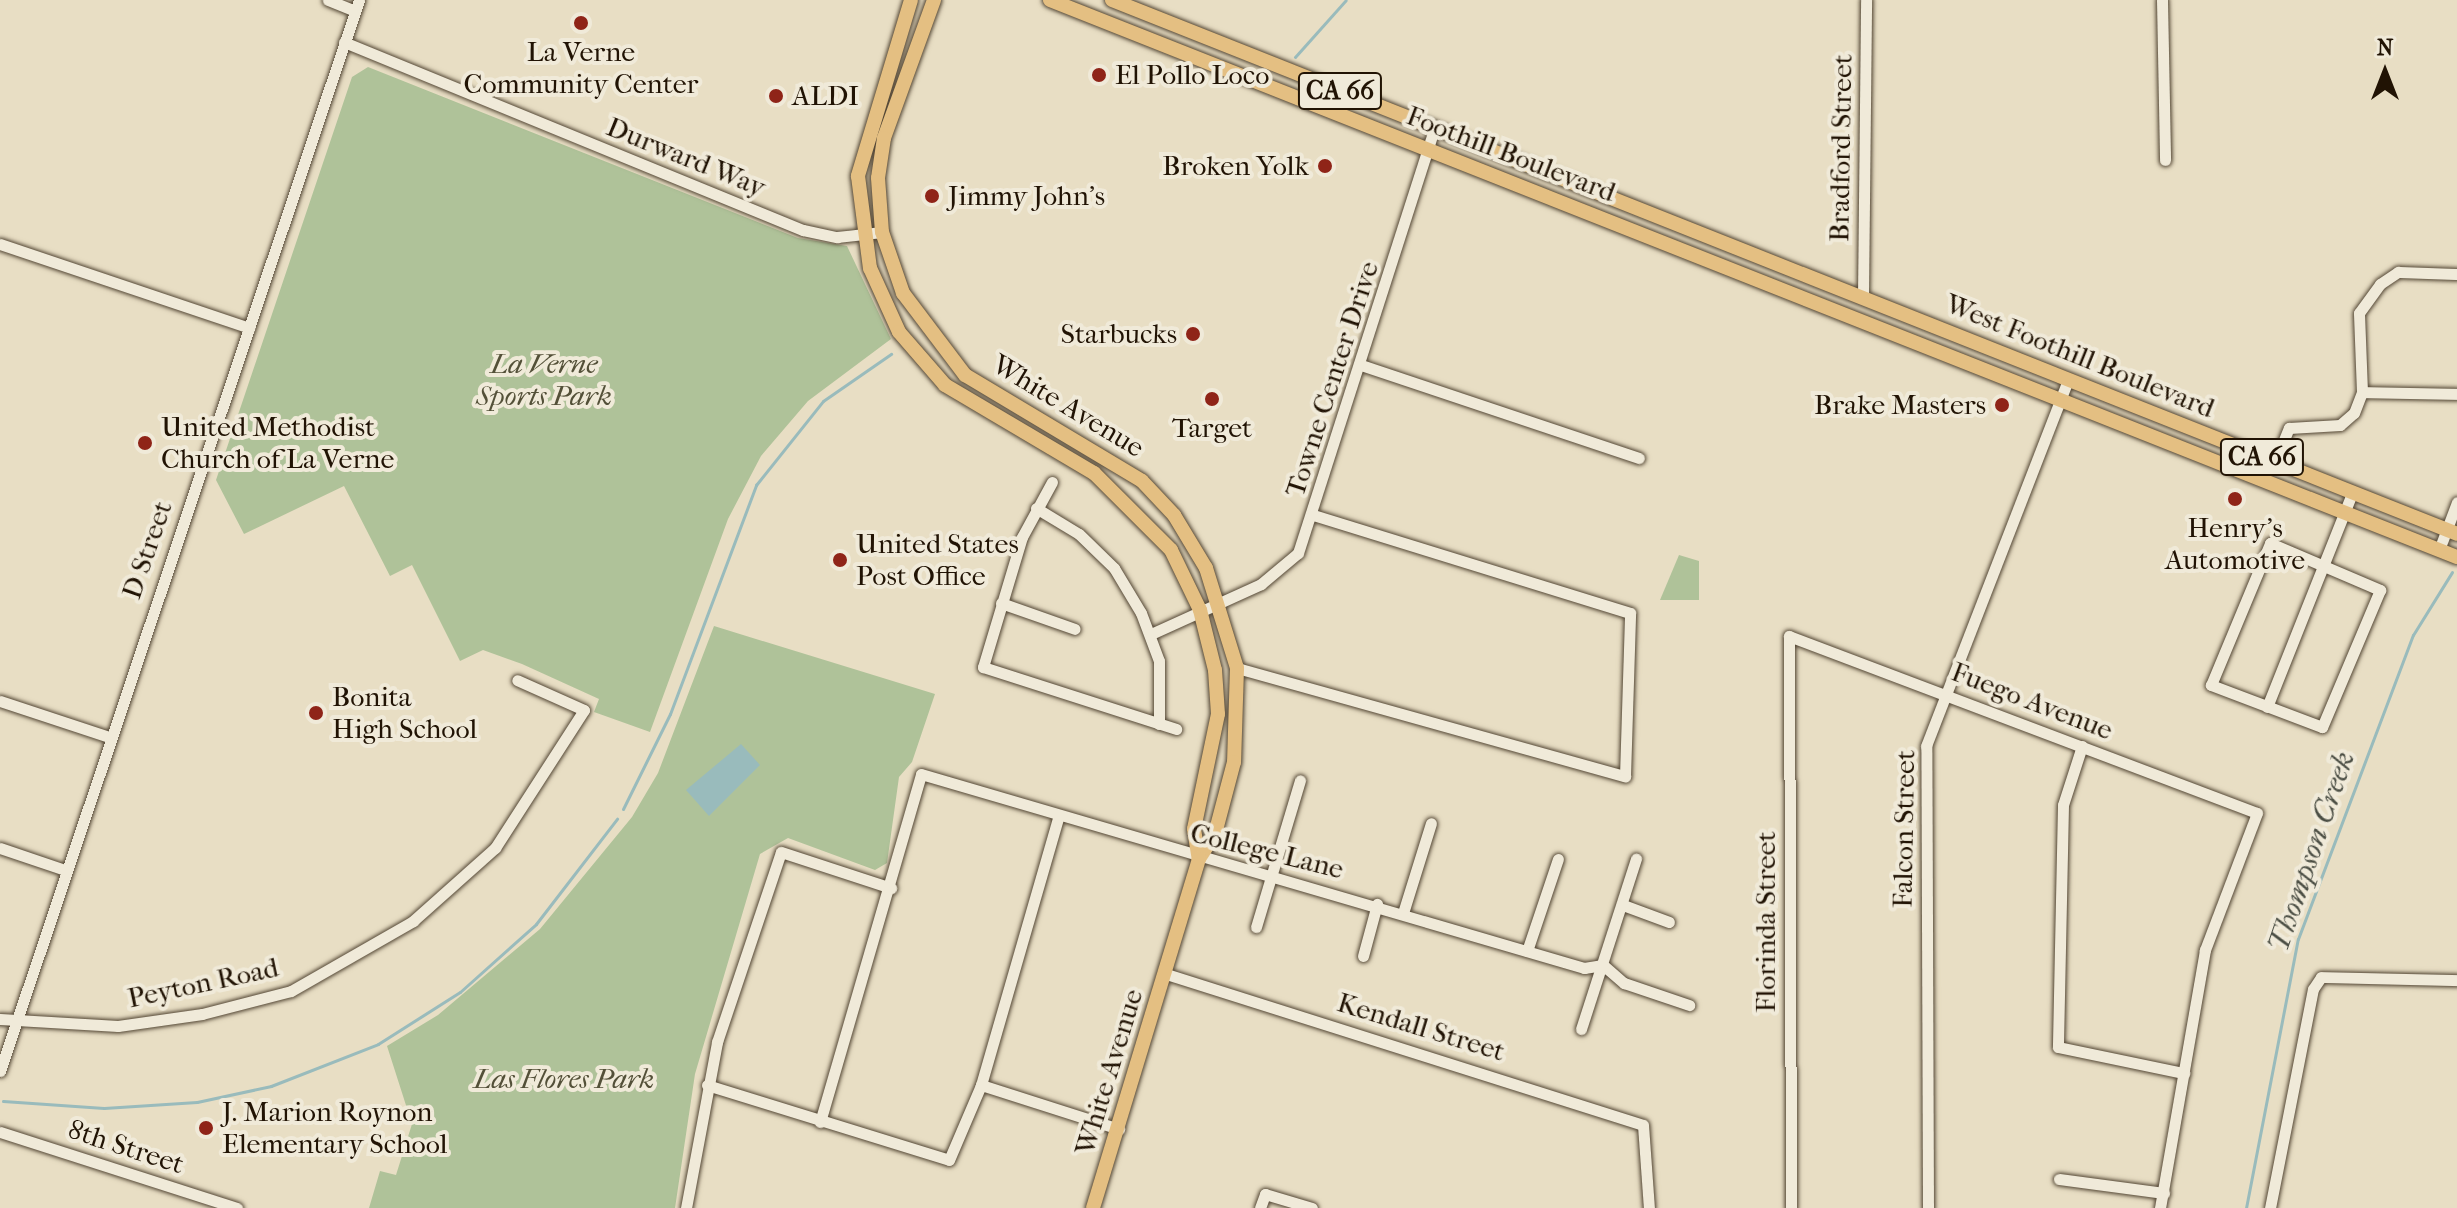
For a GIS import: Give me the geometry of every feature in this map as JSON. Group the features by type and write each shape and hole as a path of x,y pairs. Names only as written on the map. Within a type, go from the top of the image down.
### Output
{"main road":[{"name":"White Avenue","path":"911,0 866,130 858,176 861,234 892,318 927,367 969,402 1126,499 1171,550 1200,610 1218,714 1194,829 1199,859"},
{"name":"White Avenue","path":"934,0 884,138 882,232 903,293 946,357 1142,481 1174,515 1219,601 1237,668 1234,762 1215,834 1199,859 1093,1208"},
{"name":"Foothill Boulevard","path":"1050,0 1863,319"},
{"name":"Foothill Boulevard","path":"1112,0 1863,297"},
{"name":"West Foothill Boulevard","path":"1863,297 2452,532"},
{"name":"West Foothill Boulevard","path":"1863,319 2457,557"}],"street":[{"path":"328,0 357,6"},
{"name":"Bradford Street","path":"1863,297 1866,0"},
{"path":"2162,0 2165,160"},
{"name":"D Street","path":"0,1071 109,737 357,6"},
{"name":"Durward Way","path":"344,42 803,230 861,234 882,232"},
{"name":"Towne Center Drive","path":"1151,634 1261,584 1298,553 1313,515 1434,129"},
{"path":"0,244 249,328"},
{"path":"2275,462 2289,428 2340,425 2362,392 2359,313 2380,284 2398,272 2457,274"},
{"path":"1361,365 1639,458"},
{"name":"Falcon Street","path":"1928,1208 1926,746 2068,380"},
{"path":"2440,391 2457,387"},
{"path":"2362,392 2440,391 2457,394"},
{"path":"1052,482 1036,508 1001,603 983,667 1176,729"},
{"path":"2267,707 2328,564 2352,493"},
{"path":"2439,550 2452,532 2457,502"},
{"path":"1036,508 1079,534 1114,568 1151,634 1162,681 1159,724"},
{"path":"1237,668 1625,776 1630,613 1313,515"},
{"path":"2270,543 2328,564 2372,581 2380,596 2332,717 2322,727 2308,726 2211,685 2270,543"},
{"path":"1001,603 1075,629"},
{"name":"Fuego Avenue","path":"1789,636 2257,813 2205,950 2184,1073"},
{"name":"Florinda Street","path":"1789,636 1791,1208"},
{"name":"Peyton Road","path":"0,1019 118,1026 291,991 413,921 495,848 584,710 517,680"},
{"path":"0,701 109,737"},
{"path":"2082,746 2063,805 2058,1047 2184,1073 2160,1208"},
{"name":"College Lane","path":"891,888 921,774 1199,859 1272,872 1584,968 1603,965"},
{"path":"1256,927 1300,780"},
{"path":"707,1085 949,1160 981,1085 1058,818"},
{"path":"1403,913 1431,823"},
{"path":"0,848 65,870"},
{"path":"686,1208 707,1085 781,852 891,888 820,1122"},
{"path":"1527,951 1558,859"},
{"path":"1581,1029 1636,859"},
{"path":"1363,956 1377,904"},
{"path":"1623,905 1669,922"},
{"path":"1603,965 1624,983 1689,1005"},
{"name":"Kendall Street","path":"1166,974 1620,1115 1643,1125 1649,1143 1649,1208"},
{"path":"2270,1208 2313,989 2321,977 2457,980"},
{"path":"981,1085 1119,1129"},
{"name":"8th Street","path":"0,1132 237,1208"},
{"path":"2059,1179 2164,1193"},
{"path":"1260,1208 1265,1194 1312,1208"}],"green space":[{"name":"La Verne Sports Park","path":"368,67 798,238 847,246 891,339 808,401 761,456 728,519 650,732 594,712 599,699 522,664 483,650 460,661 412,565 390,576 344,486 244,534 216,480 352,77"},
{"path":"1679,555 1699,561 1699,600 1660,600"},
{"name":"Las Flores Park","path":"714,626 935,694 912,762 899,777 887,863 875,870 788,838 760,854 695,1074 675,1208 369,1208 380,1171 396,1175 412,1124 387,1046 438,1015 540,929 632,817 658,773"}],"water":[{"path":"741,744 760,765 709,816 686,790"}],"waterway":[{"path":"1295,57 1346,0"},
{"path":"623,809 670,714 756,485 823,401 891,354"},
{"name":"Thompson Creek","path":"2246,1208 2298,939 2413,635 2452,572"},
{"path":"3,1101 104,1108 197,1102 271,1086 378,1044 460,992 536,924 617,819"}],"place":[{"name":"La Verne Community Center","path":"581,23"},
{"name":"El Pollo Loco","path":"1099,75"},
{"name":"ALDI","path":"776,96"},
{"name":"Broken Yolk","path":"1325,166"},
{"name":"Jimmy John's","path":"932,196"},
{"name":"Starbucks","path":"1193,334"},
{"name":"Target","path":"1212,399"},
{"name":"Brake Masters","path":"2002,405"},
{"name":"United Methodist Church of La Verne","path":"145,443"},
{"name":"Henry's Automotive","path":"2235,499"},
{"name":"United States Post Office","path":"840,560"},
{"name":"Bonita High School","path":"316,713"},
{"name":"J. Marion Roynon Elementary School","path":"206,1128"}]}
